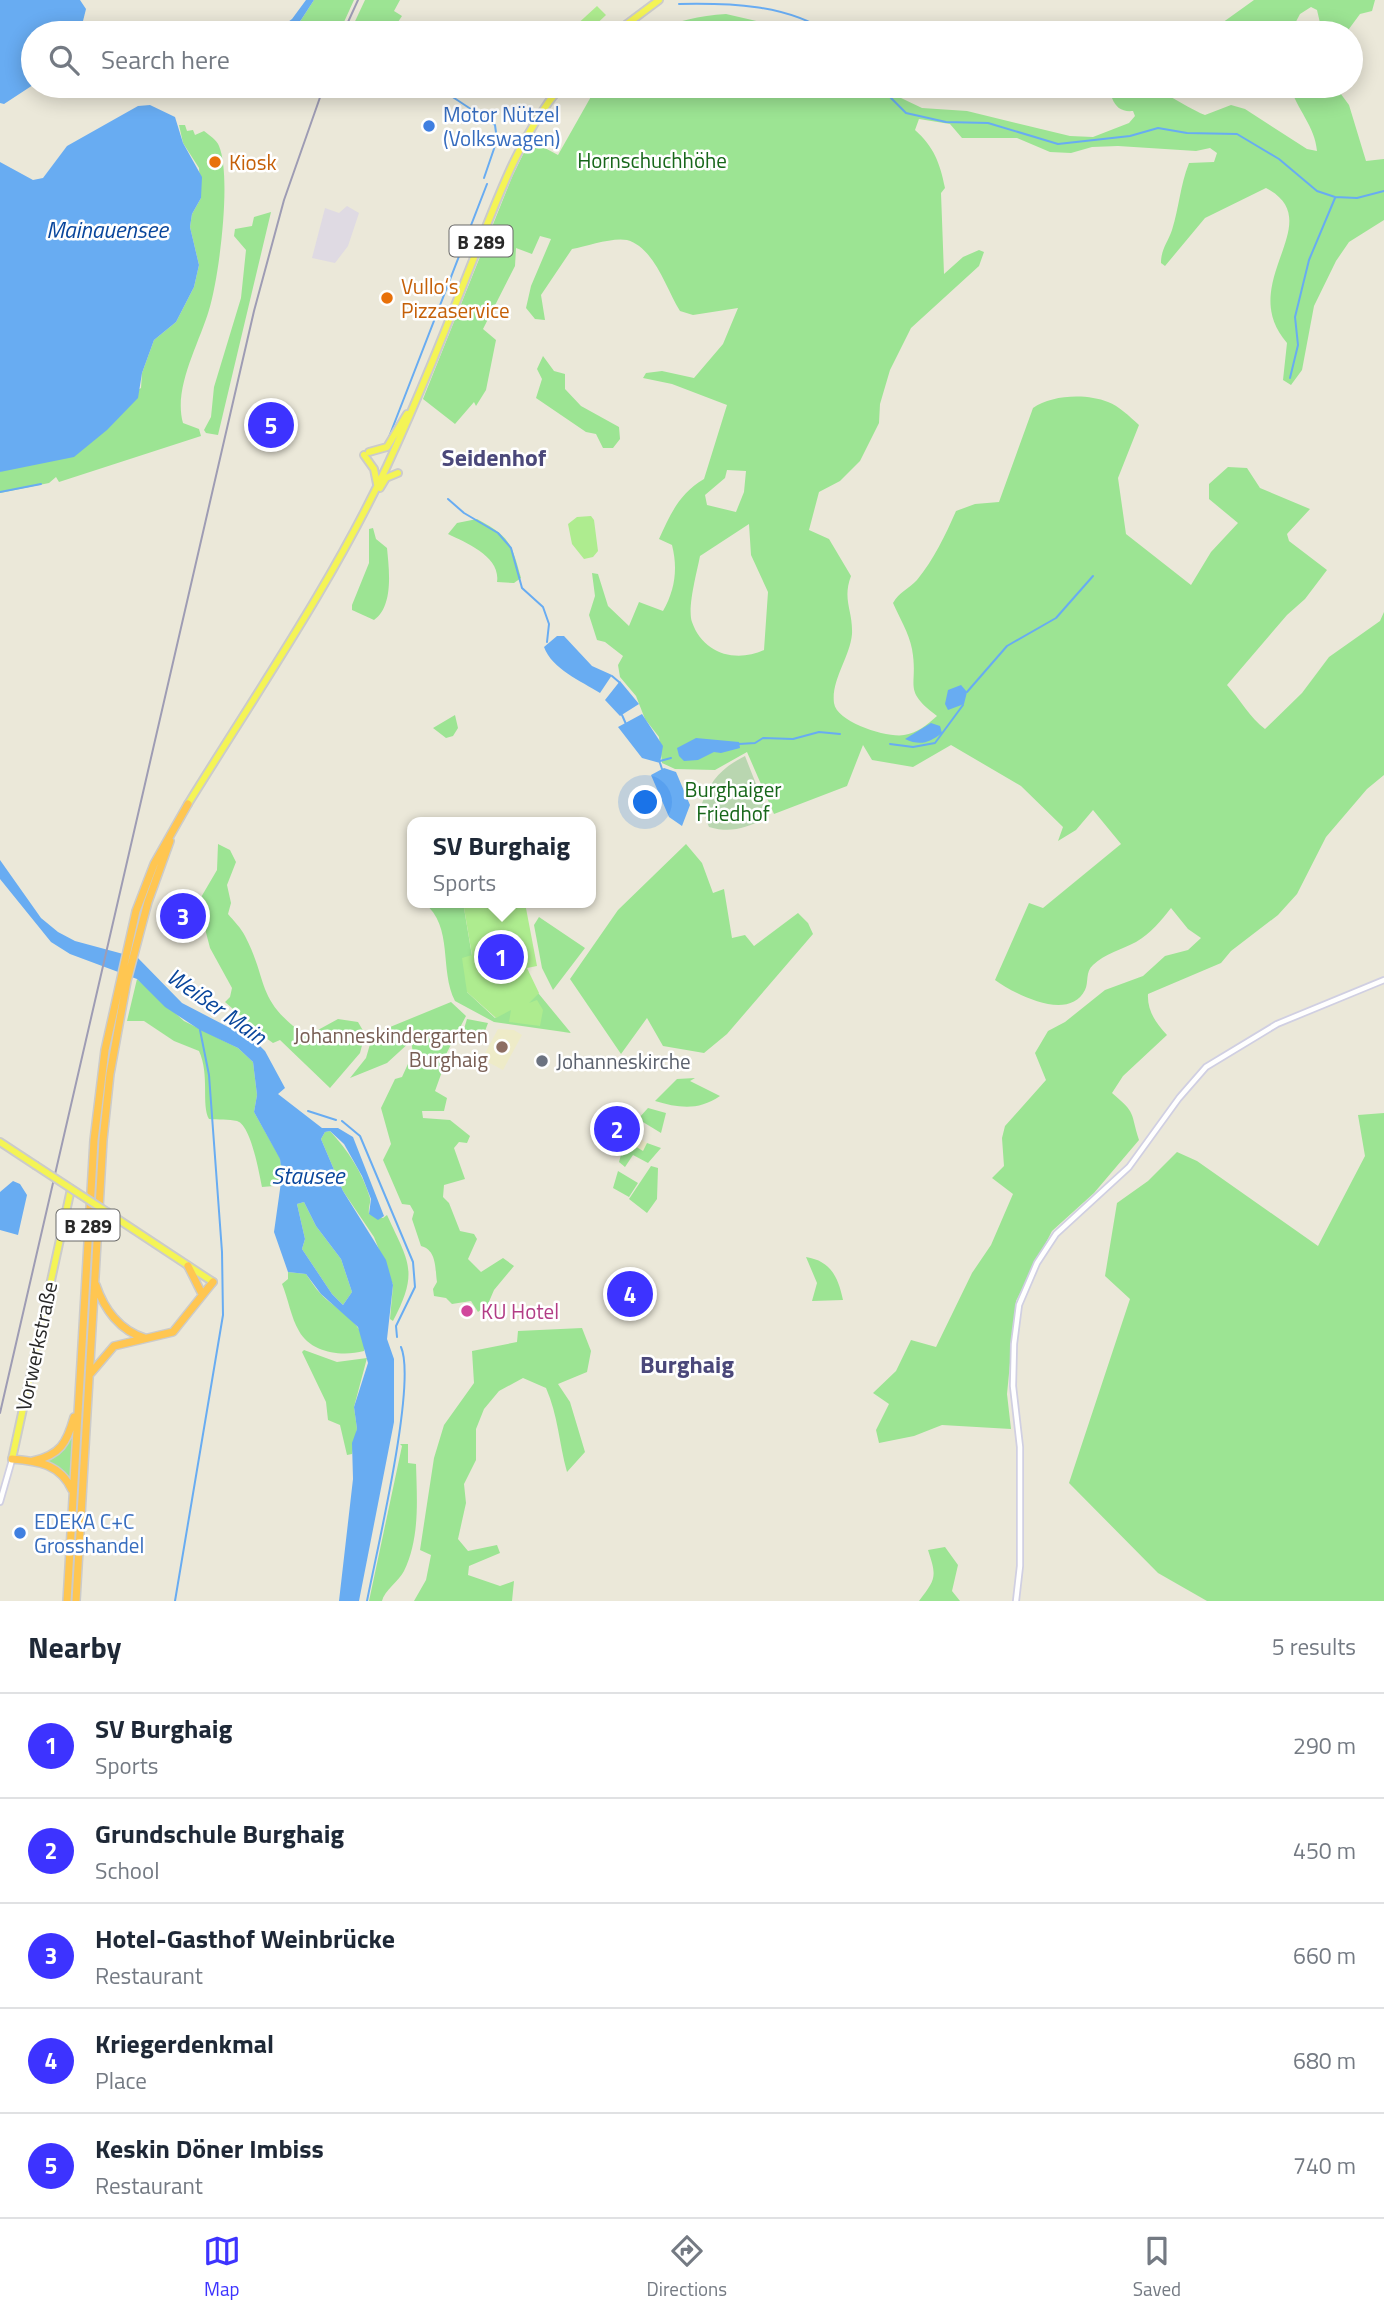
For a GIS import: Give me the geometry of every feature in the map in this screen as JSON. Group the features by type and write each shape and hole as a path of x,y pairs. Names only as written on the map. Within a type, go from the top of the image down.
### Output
{"highway":[{"name":"B 289","path":"76,1601 103,1136 122,1009 127,943 154,864 188,804"},
{"name":"B 289","path":"67,1601 94,1136 105,1050 113,1008 174,827"},
{"path":"188,1266 199,1281 201,1292"},
{"path":"95,1280 102,1302 117,1321 137,1336 149,1339"},
{"path":"198,1301 201,1292 211,1281"},
{"path":"89,1376 100,1359 114,1346 161,1337 180,1327 211,1281"},
{"path":"33,1461 53,1455 64,1446 78,1403"},
{"path":"12,1459 33,1461 60,1471 73,1492"}],"main road":[{"path":"631,21 659,0"},
{"name":"B 289","path":"188,804 305,619 373,493 415,404 517,150 551,98"},
{"path":"377,485 367,453 387,447 415,404"},
{"path":"373,493 386,478 398,473"},
{"path":"0,1142 211,1281"},
{"name":"Vorwerkstraße","path":"12,1459 71,1189"}],"street":[{"path":"1016,1601 1020,1566 1020,1447 1013,1386 1014,1344 1019,1305 1037,1263 1056,1234 1129,1167 1179,1098 1206,1067 1277,1024 1384,980"},
{"name":"Vorwerkstraße","path":"0,1502 12,1459"}],"shaded area":[{"path":"347,206 359,213 348,246 335,263 312,258 325,208 339,213"},
{"name":"Johanneskindergarten Burghaig","path":"498,1029 514,1030 522,1035 503,1070 482,1059"},
{"path":"614,1107 635,1124 631,1133 647,1143 643,1151 625,1141 620,1148 599,1138 604,1110"}],"green space":[{"path":"314,0 354,0 344,21 301,20"},
{"path":"365,0 400,0 394,11 402,16 399,21 355,21"},
{"path":"1254,0 1375,0 1372,11 1360,14 1355,21 1320,21 1317,10 1311,7 1300,14 1296,21 1225,21"},
{"path":"597,6 606,15 600,21 581,21"},
{"path":"726,14 757,21 682,21"},
{"name":"Hornschuchhöhe","path":"590,98 901,98 922,108 967,111 1070,136 1093,137 1129,123 1135,116 1133,111 1120,109 1112,98 1172,98 1205,115 1231,105 1245,109 1307,149 1317,151 1313,134 1295,98 1344,98 1349,105 1366,161 1384,159 1384,220 1349,242 1336,261 1314,306 1302,370 1291,385 1283,380 1287,343 1274,320 1270,298 1287,236 1289,218 1283,202 1266,188 1205,218 1165,266 1161,263 1189,163 1214,162 1217,153 1210,148 1196,151 1118,146 1092,147 1071,153 1050,152 1017,138 962,138 950,124 919,119 915,130 935,156 945,188 941,193 944,274 963,257 979,250 984,252 979,266 911,328 890,370 880,404 879,423 860,461 840,481 819,492 809,530 829,539 851,576 848,599 852,634 835,686 834,703 837,710 864,728 897,735 918,730 937,716 915,693 911,643 893,603 929,564 956,511 975,504 999,502 1033,408 1059,398 1090,397 1108,402 1139,425 1118,478 1126,534 1191,585 1211,552 1238,523 1209,499 1209,484 1228,467 1247,468 1260,488 1310,509 1287,534 1289,541 1327,570 1305,599 1287,615 1227,685 1265,729 1302,693 1329,657 1380,621 1384,612 1384,775 1367,789 1326,837 1297,894 1278,915 1231,951 1221,963 1148,994 1153,1016 1167,1035 1123,1076 1112,1093 1129,1110 1139,1140 1094,1193 1052,1231 1016,1301 1007,1394 1011,1429 942,1425 914,1436 879,1443 876,1430 889,1404 873,1393 896,1371 911,1340 936,1347 972,1273 991,1245 1013,1194 992,1178 1004,1166 1002,1138 1005,1126 1046,1080 1035,1053 1048,1031 1065,1022 1105,990 1143,976 1165,956 1188,950 1201,938 1188,929 1171,908 1155,927 1141,938 1097,961 1089,971 1085,990 1077,999 1067,1004 1042,1003 995,980 1029,903 1043,908 1121,844 1093,810 1076,830 1058,841 1063,827 1021,786 951,745 913,767 872,760 863,745 847,786 774,814 747,752 715,770 675,769 662,763 659,737 645,719 636,696 620,677 618,665 623,656 605,642 597,640 589,615 595,596 592,573 598,574 608,606 629,626 639,602 663,611 673,587 675,562 672,545 659,539 682,498 704,479 727,405 672,384 643,378 646,373 662,371 694,378 723,344 738,308 693,315 680,311 659,270 645,251 627,240 615,240 572,249 541,295 545,320 535,319 526,308 531,286 551,239 540,236 532,254 516,248 515,266 483,329 496,340 486,390 476,406 474,402 455,424 423,399 512,177 530,140 558,155","holes":["727,470 746,471 744,492 736,512 707,505 705,495 725,478","749,524 751,555 768,592 764,650 742,656 722,653 704,642 692,622 692,599 700,556"]},
{"path":"179,125 185,125 187,131 193,130 195,135 204,131 217,142 223,161 223,228 213,295 188,366 181,395 183,423 199,429 201,436 59,482 56,477 49,483 0,493 0,472 141,388 142,373 154,340 176,322 194,287 199,265 190,227 192,214 201,198 199,168 183,143"},
{"path":"271,212 218,435 206,433 204,430 211,417 214,387 241,298 246,250 234,236 235,229 252,226 254,217"},
{"path":"543,356 554,371 565,374 565,389 581,406 619,427 620,439 613,448 603,448 596,434 586,432 536,398 542,379 537,369"},
{"path":"591,516 594,520 598,551 593,557 584,559 572,544 568,524 577,517"},
{"path":"477,519 508,542 521,578 514,583 497,582 494,565 488,558 448,534 457,523"},
{"path":"373,528 376,539 387,548 389,576 385,606 374,620 352,610 369,563 369,529"},
{"path":"455,715 458,728 453,736 446,738 433,728"},
{"name":"Burghaiger Friedhof","path":"745,756 769,817 733,830 709,827 701,806 708,789 729,765"},
{"path":"218,844 230,850 236,862 227,885 231,903 228,914 245,936 265,990 279,1012 307,1036 338,1019 358,1022 365,1034 360,1053 330,1088 280,1040 273,1043 225,1002 230,997 232,988 210,948 200,899 217,870"},
{"path":"686,844 702,863 713,893 724,889 732,938 745,935 754,946 798,913 808,923 813,934 727,1034 704,1053 663,1046 647,1018 621,1054 570,979 618,910"},
{"path":"428,908 464,908 472,956 467,992 495,1018 534,988 571,1033 494,1022 455,1001 450,989 443,936"},
{"path":"464,908 526,908 537,966 527,968 539,993 529,1003 537,1000 543,1010 540,1026 509,1022 511,1010 496,1018 467,992 462,958 472,955"},
{"path":"539,917 585,948 553,990 542,968 534,925"},
{"path":"137,979 184,1021 238,1048 253,1062 257,1095 254,1112 280,1158 282,1175 274,1186 262,1187 254,1150 242,1124 234,1120 209,1119 204,1070 199,1051 174,1041 144,1021 127,1021"},
{"path":"451,1002 466,1016 443,1060 444,1066 435,1091 447,1098 444,1111 422,1111 423,1118 450,1120 470,1136 467,1143 459,1142 454,1148 465,1179 444,1185 443,1197 449,1203 460,1231 474,1234 477,1239 468,1259 481,1272 503,1258 514,1266 494,1290 488,1304 478,1312 471,1301 452,1304 446,1298 434,1296 433,1289 437,1282 433,1256 421,1246 412,1219 414,1212 410,1205 402,1204 383,1160 391,1144 381,1108 395,1079 402,1077 413,1053 411,1041 387,1063 350,1078 366,1058 373,1034"},
{"path":"467,1019 488,1023 481,1042 463,1032"},
{"path":"695,1078 690,1081 720,1096 704,1104 688,1107 655,1101 677,1079"},
{"path":"648,1108 666,1113 661,1133 638,1119"},
{"path":"1384,1113 1384,1601 1207,1601 1158,1573 1069,1483 1130,1299 1105,1276 1117,1203 1148,1181 1177,1152 1197,1161 1318,1246 1365,1156 1358,1115"},
{"path":"330,1131 359,1170 370,1198 369,1214 383,1218 387,1215 405,1256 408,1267 406,1290 393,1321 390,1319 393,1285 374,1237 343,1191 321,1139 325,1132"},
{"path":"625,1140 643,1151 647,1143 661,1148 648,1163 633,1155 625,1167 619,1162"},
{"path":"651,1166 658,1168 657,1199 647,1213 629,1199"},
{"path":"618,1171 638,1183 629,1197 613,1188"},
{"path":"304,1202 316,1226 341,1259 352,1292 343,1305 332,1294 302,1249 305,1239 297,1204"},
{"path":"806,1257 822,1262 832,1271 843,1300 812,1301 817,1283"},
{"path":"288,1272 306,1274 320,1293 356,1325 364,1341 364,1351 346,1354 328,1352 304,1338 294,1320 282,1284 288,1279"},
{"path":"582,1328 591,1351 587,1372 558,1384 570,1402 585,1452 567,1472 546,1388 523,1378 499,1391 484,1409 476,1429 476,1460 464,1484 466,1503 458,1539 468,1551 497,1545 500,1553 469,1566 468,1575 500,1586 514,1581 512,1601 414,1601 426,1580 431,1555 420,1550 434,1458 444,1425 474,1383 472,1351 517,1342 518,1331"},
{"path":"304,1350 337,1362 367,1358 354,1407 357,1429 352,1454 347,1455 340,1425 328,1420 326,1402 302,1352"},
{"path":"72,1435 70,1480 62,1470 47,1461 62,1450"},
{"path":"400,1444 408,1444 408,1463 416,1464 413,1545 404,1571 382,1601 369,1601 402,1446"},
{"path":"945,1547 958,1565 952,1591 960,1601 919,1601 929,1588 934,1572 928,1550"}],"water":[{"path":"0,0 80,0 86,9 83,21 21,21 21,93 4,104 0,103"},
{"path":"306,0 314,0 300,21 289,21"},
{"name":"Mainauensee","path":"150,105 175,117 183,143 202,177 201,198 192,214 190,227 199,265 194,287 176,322 154,340 142,373 138,398 107,430 74,457 0,472 0,162 33,180 43,178 67,146 138,106"},
{"path":"557,636 564,636 592,666 612,675 600,693 553,662 544,647"},
{"path":"620,681 639,704 620,716 605,700"},
{"path":"961,685 967,692 964,704 948,710 945,704 948,690"},
{"path":"642,714 663,746 660,763 642,758 618,727"},
{"path":"931,723 940,726 942,733 924,742 905,739"},
{"path":"696,738 739,742 740,748 714,752 698,760 684,761 677,748"},
{"path":"664,768 676,772 690,805 682,826 669,817 651,775"},
{"name":"Stausee","path":"0,860 41,918 58,932 75,941 138,958 182,1003 255,1041 265,1051 285,1088 278,1094 322,1128 338,1128 353,1137 384,1216 378,1220 369,1214 371,1199 344,1144 330,1131 325,1132 321,1139 343,1191 386,1260 393,1285 387,1339 394,1359 394,1422 359,1601 339,1601 353,1479 352,1443 357,1429 354,1407 368,1363 358,1327 321,1294 306,1274 288,1272 274,1232 282,1175 280,1159 254,1112 257,1095 253,1062 238,1048 200,1030 165,1007 137,979 70,954 51,942 0,879","holes":["304,1202 316,1226 341,1259 352,1292 343,1305 332,1294 302,1249 305,1239 297,1204"]},
{"path":"13,1181 20,1184 27,1195 18,1235 0,1230 0,1192"}],"waterway":[{"path":"679,4 757,7 807,21"},
{"path":"454,98 495,125 497,140 484,178"},
{"path":"891,98 906,113 946,122 988,123 1058,144 1130,136 1158,128 1187,133 1237,134 1279,159 1317,191 1335,197 1357,198 1384,191"},
{"path":"389,437 487,184"},
{"path":"1290,378 1298,345 1295,317 1309,260 1335,198"},
{"path":"0,492 41,484"},
{"path":"448,499 464,513 498,533 511,548 522,588 543,607 549,624 547,642"},
{"path":"967,692 1007,646 1056,618 1093,576"},
{"path":"612,676 619,682"},
{"path":"890,744 913,747 935,743 963,705"},
{"path":"622,715 626,724"},
{"path":"739,744 755,743 763,738 793,739 819,732 840,734"},
{"path":"660,761 671,758"},
{"path":"660,763 662,769"},
{"path":"175,1601 223,1315 222,1252 209,1075 200,1030"},
{"path":"308,1111 336,1120"},
{"path":"342,1121 360,1136 413,1262 415,1287 396,1326 397,1337"},
{"path":"367,1601 400,1431 405,1366 401,1347"}],"railway":[{"path":"348,21 358,0"},
{"path":"0,1413 254,311 284,200 320,98"}],"place":[{"name":"Motor Nützel (Volkswagen)","path":"429,126"},
{"name":"Kiosk","path":"215,162"},
{"name":"Vullo‘s Pizzaservice","path":"387,298"},
{"name":"Keskin Döner Imbiss","path":"271,425"},
{"name":"Hotel-Gasthof Weinbrücke","path":"183,916"},
{"name":"SV Burghaig","path":"501,957"},
{"name":"Johanneskindergarten Burghaig","path":"502,1047"},
{"name":"Johanneskirche","path":"542,1061"},
{"name":"Grundschule Burghaig","path":"617,1129"},
{"name":"Kriegerdenkmal","path":"630,1294"},
{"name":"KU Hotel","path":"467,1311"},
{"name":"EDEKA C+C Grosshandel","path":"20,1533"}],"district":[{"name":"Seidenhof","path":"494,457"},
{"name":"Burghaig","path":"687,1364"}],"water label":[{"name":"Weißer Main","path":"217,1006"}]}
